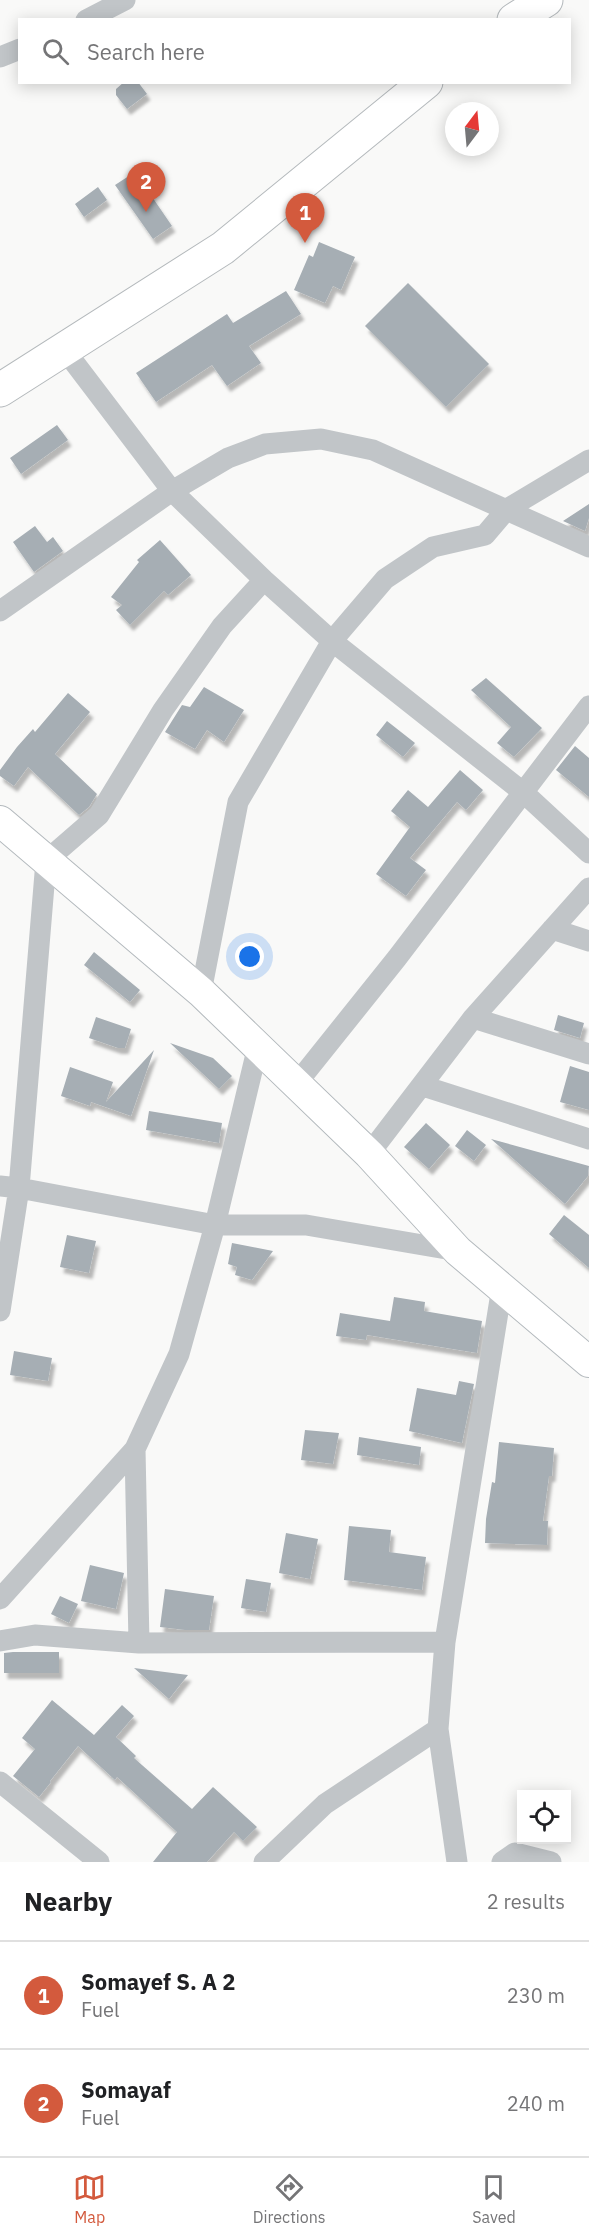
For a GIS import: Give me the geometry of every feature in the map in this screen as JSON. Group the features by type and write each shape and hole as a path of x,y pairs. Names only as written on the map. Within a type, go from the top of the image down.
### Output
{"main road":[{"path":"517,18 546,0"},
{"path":"0,390 223,248 424,84"}],"street":[{"path":"90,18 124,0"},
{"path":"0,57 18,50"},
{"path":"64,349 172,491 264,580 332,641 524,793 589,853"},
{"path":"0,611 172,491 228,458 265,444 321,439 373,450 589,547"},
{"path":"201,992 238,802 332,641 385,579 433,548 485,535 507,509 589,460"},
{"path":"0,1311 9,1187 46,861 99,815 163,710 222,626 264,580"},
{"path":"297,1083 397,958 589,707"},
{"path":"0,821 201,992 369,1154 458,1251 589,1362"},
{"path":"369,1154 474,1018 589,888"},
{"path":"552,929 589,941"},
{"path":"474,1018 589,1054"},
{"path":"0,1599 135,1449 179,1354 215,1225 258,1046"},
{"path":"423,1086 589,1139"},
{"path":"9,1187 215,1225 306,1225 458,1251"},
{"path":"458,1862 438,1729 445,1642 502,1287"},
{"path":"135,1449 139,1643"},
{"path":"0,1641 34,1635 139,1643 445,1642"},
{"path":"264,1862 325,1804 438,1729"},
{"path":"0,1782 99,1862"},
{"path":"502,1862 515,1853 551,1862"}],"building":[{"path":"122,84 140,84 147,94 127,109 116,95 116,89"},
{"path":"135,172 172,226 153,239 115,185"},
{"path":"98,187 107,200 84,217 75,204"},
{"path":"319,242 355,257 341,290 333,286 325,303 294,290 309,255 313,257"},
{"path":"408,283 489,364 446,407 365,326"},
{"path":"286,291 301,314 249,346 261,363 227,386 212,365 156,402 136,373 227,314 233,323"},
{"path":"57,425 68,440 21,474 10,458"},
{"path":"589,504 589,518 585,531 563,521"},
{"path":"35,526 47,542 53,537 63,551 34,572 13,542"},
{"path":"160,540 191,575 168,595 164,591 130,625 116,610 122,605 111,597 139,562 137,560"},
{"path":"486,678 542,728 514,757 497,743 511,727 471,690"},
{"path":"204,687 244,710 224,742 207,730 195,749 165,732 182,705 190,707"},
{"path":"68,693 90,712 55,754 97,794 89,807 79,815 28,767 14,786 0,776 0,770 17,747 33,729 35,732"},
{"path":"387,721 415,743 403,757 376,735"},
{"path":"575,746 589,758 589,797 556,770"},
{"path":"460,770 483,790 466,810 457,802 410,858 426,870 406,896 376,874 410,827 391,811 408,790 428,807"},
{"path":"94,952 140,990 130,1002 84,965"},
{"path":"558,1015 584,1023 580,1038 554,1030"},
{"path":"96,1017 131,1029 125,1048 118,1048 89,1038"},
{"path":"170,1043 213,1058 232,1076 219,1089"},
{"path":"154,1050 131,1116 91,1102 90,1106 61,1096 70,1067 113,1082 106,1102"},
{"path":"570,1066 589,1072 589,1110 560,1102"},
{"path":"149,1111 222,1123 219,1143 146,1130"},
{"path":"426,1123 450,1145 429,1169 404,1147"},
{"path":"467,1130 486,1145 474,1161 455,1146"},
{"path":"491,1139 589,1166 588,1176 565,1204"},
{"path":"564,1215 589,1235 589,1268 549,1234"},
{"path":"67,1235 96,1241 89,1273 60,1267"},
{"path":"232,1243 273,1251 252,1280 235,1275 237,1267 228,1264"},
{"path":"394,1297 425,1302 424,1311 482,1321 477,1353 367,1335 366,1340 336,1336 340,1313 390,1321"},
{"path":"14,1351 52,1358 48,1381 10,1375"},
{"path":"459,1381 474,1384 462,1443 409,1431 417,1388 456,1395"},
{"path":"305,1430 339,1433 333,1464 301,1460"},
{"path":"359,1437 421,1447 419,1465 357,1455"},
{"path":"499,1442 554,1448 552,1476 549,1476 543,1521 548,1521 547,1545 485,1543 486,1519 492,1482 495,1483"},
{"path":"349,1526 391,1530 389,1552 426,1557 422,1590 344,1580"},
{"path":"286,1533 318,1539 310,1579 279,1573"},
{"path":"90,1565 124,1573 116,1609 81,1601"},
{"path":"246,1579 271,1583 266,1612 241,1608"},
{"path":"165,1589 214,1596 209,1630 160,1627"},
{"path":"60,1596 78,1604 69,1623 51,1614"},
{"path":"59,1652 59,1673 4,1673 4,1653"},
{"path":"134,1668 188,1675 169,1699"},
{"path":"52,1700 94,1735 122,1705 134,1716 116,1737 136,1756 134,1758 192,1809 213,1787 257,1827 243,1841 234,1832 207,1862 153,1862 177,1832 117,1777 115,1780 78,1746 39,1797 13,1776 35,1749 22,1738"}],"place":[{"name":"Somayaf","path":"146,212"},
{"name":"Somayef S. A 2","path":"305,243"}]}
